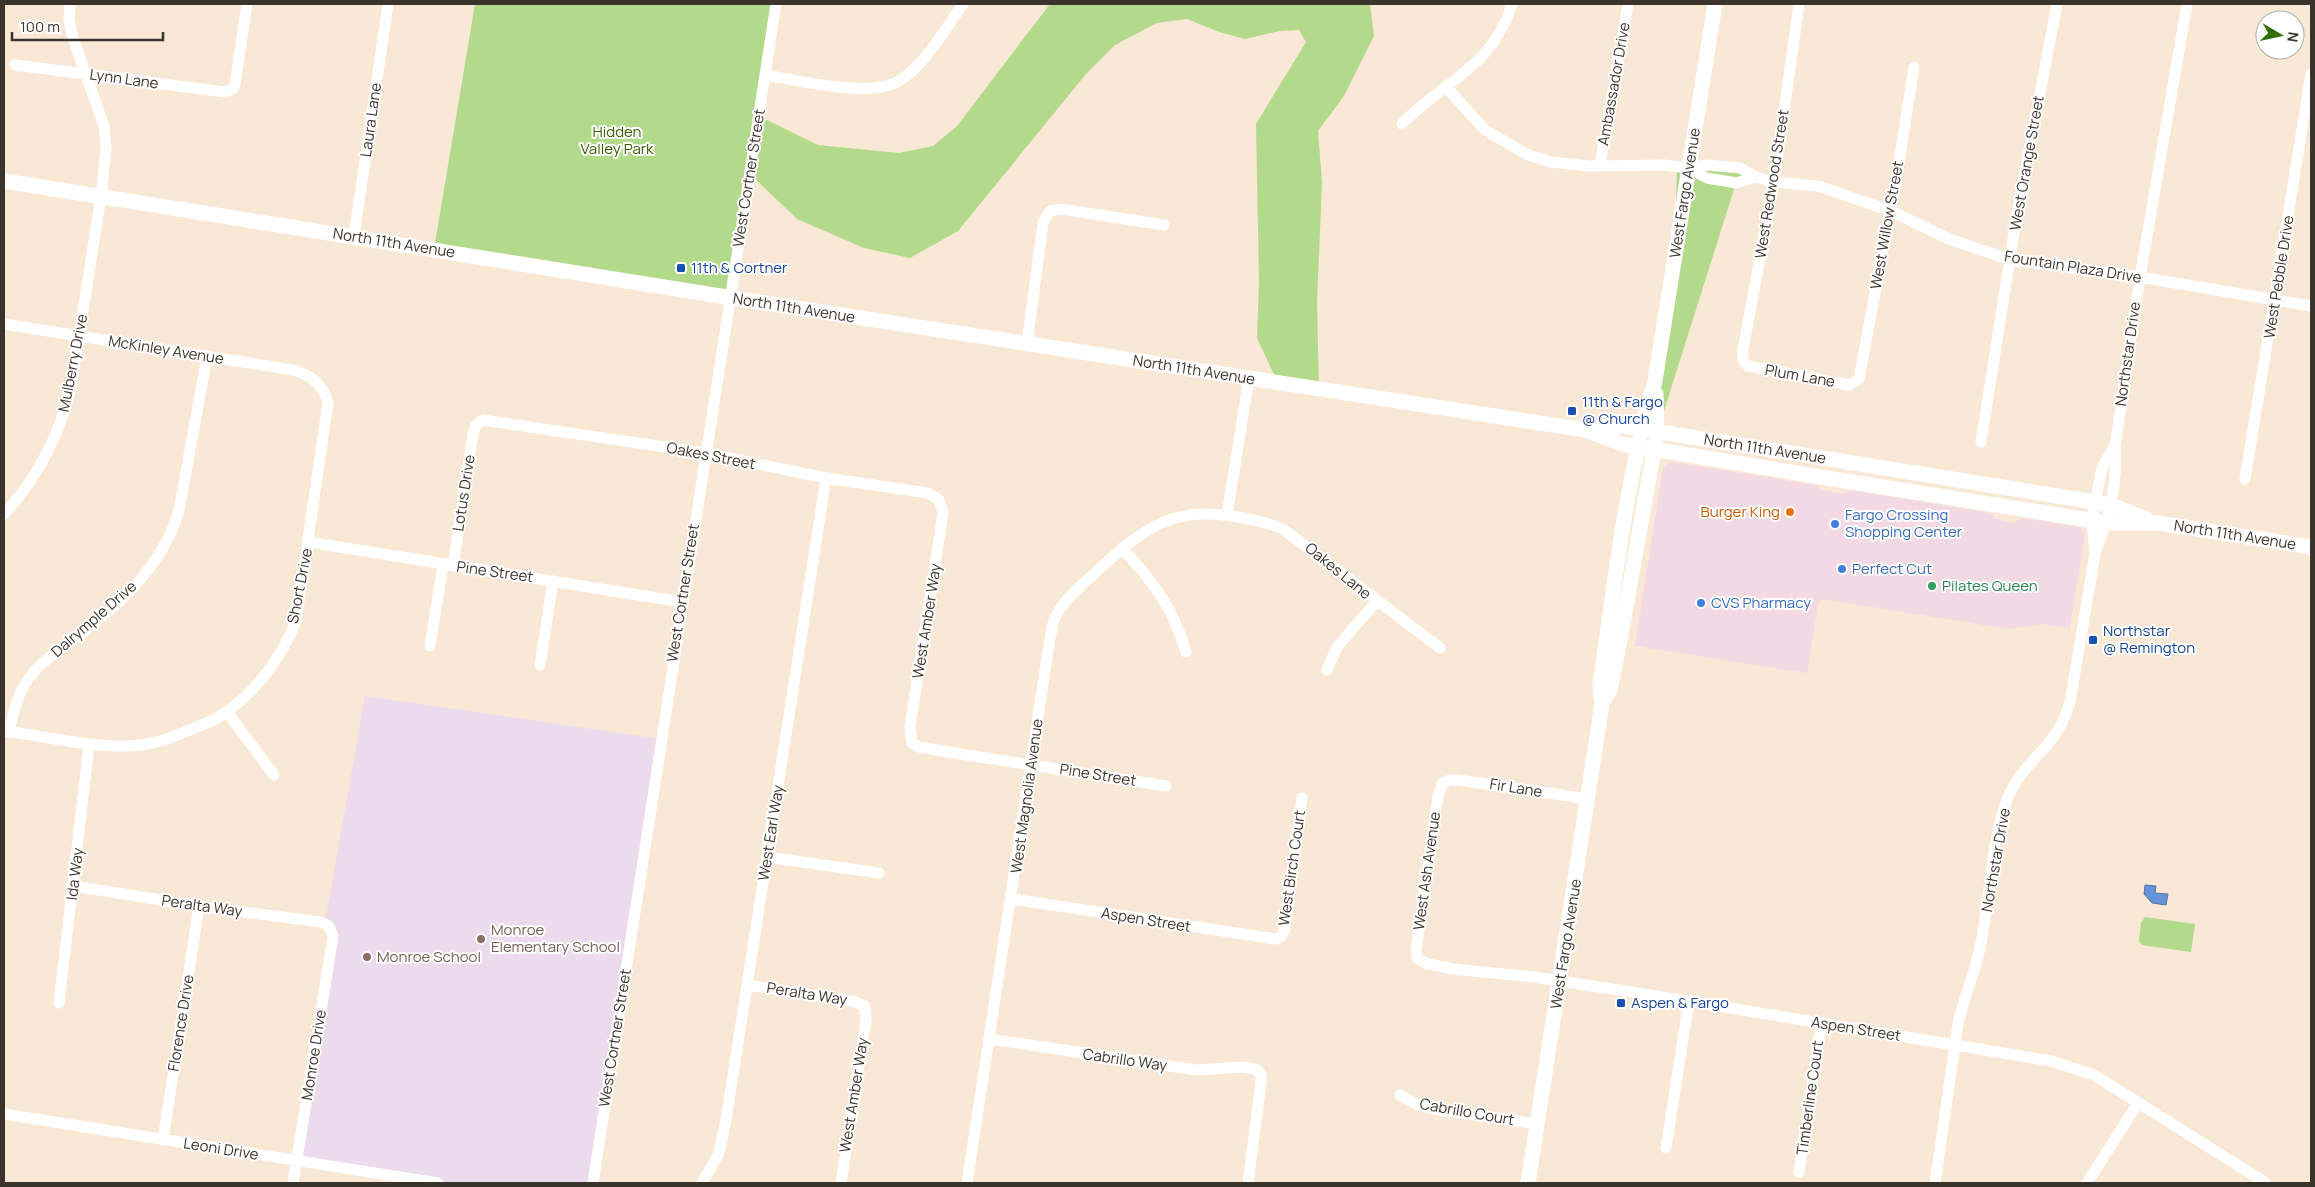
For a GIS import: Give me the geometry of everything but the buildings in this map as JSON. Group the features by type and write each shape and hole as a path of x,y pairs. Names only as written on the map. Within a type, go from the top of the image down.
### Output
{"main road":[{"name":"West Fargo Avenue","path":"1528,1183 1602,704 1600,686 1607,634 1641,430 1655,381 1714,4"},
{"name":"North 11th Avenue","path":"4,181 730,298 1585,430 1622,444 2108,523 2158,523 2311,547"},
{"name":"West Fargo Avenue","path":"1602,704 1610,690 1657,433 1655,381"},
{"name":"North 11th Avenue","path":"1585,430 1623,426 1657,433 1945,476 2110,505 2158,523"},
{"name":"North 11th Avenue","path":"1833,479 1855,469 1926,480 1934,480 1945,476"}],"street":[{"name":"Mulberry Drive","path":"4,514 29,483 43,461 65,410 71,388 101,196 106,138 104,126 68,19 70,4"},
{"name":"Lynn Lane","path":"15,65 218,92 233,89 237,74 247,4"},
{"name":"Laura Lane","path":"354,236 388,4"},
{"name":"West Cortner Street","path":"592,1183 776,4"},
{"path":"765,75 855,89 879,88 891,85 901,80 920,62 963,4"},
{"path":"1402,124 1425,103 1475,65 1491,47 1504,26 1512,4"},
{"name":"Ambassador Drive","path":"1600,165 1628,4"},
{"name":"West Redwood Street","path":"1745,364 1743,350 1774,182 1798,4"},
{"name":"West Orange Street","path":"1981,442 2031,134 2057,4"},
{"name":"Northstar Drive","path":"1935,1183 1962,1004 1977,965 1982,942 1990,878 2008,798 2018,775 2053,738 2063,722 2070,702 2095,554 2108,523 2116,466 2114,446 2140,277 2187,4"},
{"name":"West Willow Street","path":"1856,382 1862,363 1890,211 1914,67"},
{"name":"West Pebble Drive","path":"2244,479 2311,74"},
{"name":"Fountain Plaza Drive","path":"1447,88 1485,130 1528,155 1551,162 1589,166 1664,165 1688,168 1707,178 1736,183 1756,177 1774,182 1818,186 1890,211 1949,239 2010,259 2140,277 2311,306"},
{"path":"1027,344 1043,223 1050,211 1061,209 1164,225"},
{"name":"McKinley Avenue","path":"4,324 305,373 322,388"},
{"name":"Dalrymple Drive","path":"6,731 19,692 28,678 45,661 90,627 128,593 153,563 170,533 179,510 207,357"},
{"name":"Plum Lane","path":"1745,364 1758,369 1816,380 1849,385 1856,382"},
{"path":"1227,515 1249,378"},
{"name":"Short Drive","path":"6,731 89,745 130,746 164,740 202,725 227,712 243,699 265,674 292,631 298,609 328,403 322,388"},
{"name":"Oakes Street","path":"480,421 489,420 705,453 826,478 928,493 939,500"},
{"name":"Lotus Drive","path":"430,646 448,566 473,434 480,421"},
{"name":"Northstar Drive","path":"2095,554 2092,520 2095,502 2102,468 2114,446"},
{"name":"West Earl Way","path":"702,1183 719,1153 748,985 826,478"},
{"name":"West Amber Way","path":"912,743 910,726 943,513 939,500"},
{"name":"West Magnolia Avenue","path":"967,1183 1012,898 1050,638 1055,617 1063,605 1122,548 1155,524 1179,516 1227,515"},
{"name":"Oakes Lane","path":"1227,515 1273,524 1283,529 1440,648"},
{"name":"Pine Street","path":"308,542 448,566 682,602"},
{"path":"1122,548 1154,583 1172,614 1186,652"},
{"path":"540,665 553,581"},
{"path":"1326,670 1337,647 1377,601"},
{"path":"227,712 274,776"},
{"name":"Pine Street","path":"912,743 919,747 1166,786"},
{"name":"Ida Way","path":"59,1003 89,745"},
{"name":"Fir Lane","path":"1443,783 1450,780 1458,780 1588,799"},
{"name":"West Ash Avenue","path":"1418,959 1416,951 1438,796 1443,783"},
{"name":"West Birch Court","path":"1281,937 1285,929 1302,798"},
{"path":"767,857 879,873"},
{"name":"Peralta Way","path":"73,886 199,906 321,922 329,926"},
{"name":"Aspen Street","path":"1012,898 1270,940 1281,937"},
{"name":"Florence Drive","path":"163,1140 199,906"},
{"name":"Monroe Drive","path":"293,1183 333,936 329,926"},
{"name":"Aspen Street","path":"1418,959 1428,964 1453,969 1560,981 1690,1001 2031,1057 2070,1067 2094,1075 2252,1180 2266,1183"},
{"name":"Peralta Way","path":"748,985 852,1001 865,1006"},
{"path":"1666,1148 1690,1001"},
{"name":"West Amber Way","path":"841,1183 866,1020 865,1006"},
{"name":"Timberline Court","path":"1798,1172 1821,1024"},
{"name":"Cabrillo Way","path":"990,1039 1196,1070 1219,1070 1242,1066 1260,1071 1261,1082 1248,1183"},
{"name":"Cabrillo Court","path":"1400,1095 1418,1105 1439,1110 1537,1124"},
{"path":"2087,1183 2138,1103"},
{"name":"Leoni Drive","path":"4,1114 438,1183"}],"shaded area":[{"path":"1670,462 1816,485 1821,490 1844,494 1850,490 1991,513 1996,519 2014,523 2021,518 2080,527 2085,535 2069,632 2068,628 2044,624 2008,629 1823,599 1818,604 1807,673 1635,646 1663,468"},
{"name":"Monroe Elementary School","path":"365,696 661,739 593,1183 438,1183 296,1160 332,943 325,923"}],"green space":[{"name":"Hidden Valley Park","path":"475,4 776,4 759,116 818,145 899,153 933,146 957,126 1050,4 1370,4 1374,36 1344,96 1318,131 1322,182 1317,303 1319,389 1278,383 1257,338 1259,282 1256,124 1306,42 1299,30 1280,31 1245,39 1219,32 1187,19 1157,23 1115,45 1086,74 958,231 910,258 864,248 797,219 750,174 730,298 434,249"},
{"path":"1677,167 1740,168 1756,177 1736,183 1657,433 1654,449 1638,446 1675,236"},
{"path":"2145,917 2195,924 2191,952 2142,945 2139,941 2141,923"}],"water":[{"path":"2145,885 2156,886 2155,893 2168,894 2166,905 2152,903 2144,894"}],"place":[{"name":"11th & Cortner","path":"681,268"},
{"name":"11th & Fargo @ Church","path":"1572,411"},
{"name":"Burger King","path":"1790,512"},
{"name":"Fargo Crossing Shopping Center","path":"1835,524"},
{"name":"Perfect Cut","path":"1842,569"},
{"name":"Pilates Queen","path":"1932,586"},
{"name":"CVS Pharmacy","path":"1701,603"},
{"name":"Northstar @ Remington","path":"2093,640"},
{"name":"Monroe Elementary School","path":"481,939"},
{"name":"Monroe School","path":"367,957"},
{"name":"Aspen & Fargo","path":"1621,1003"}]}
